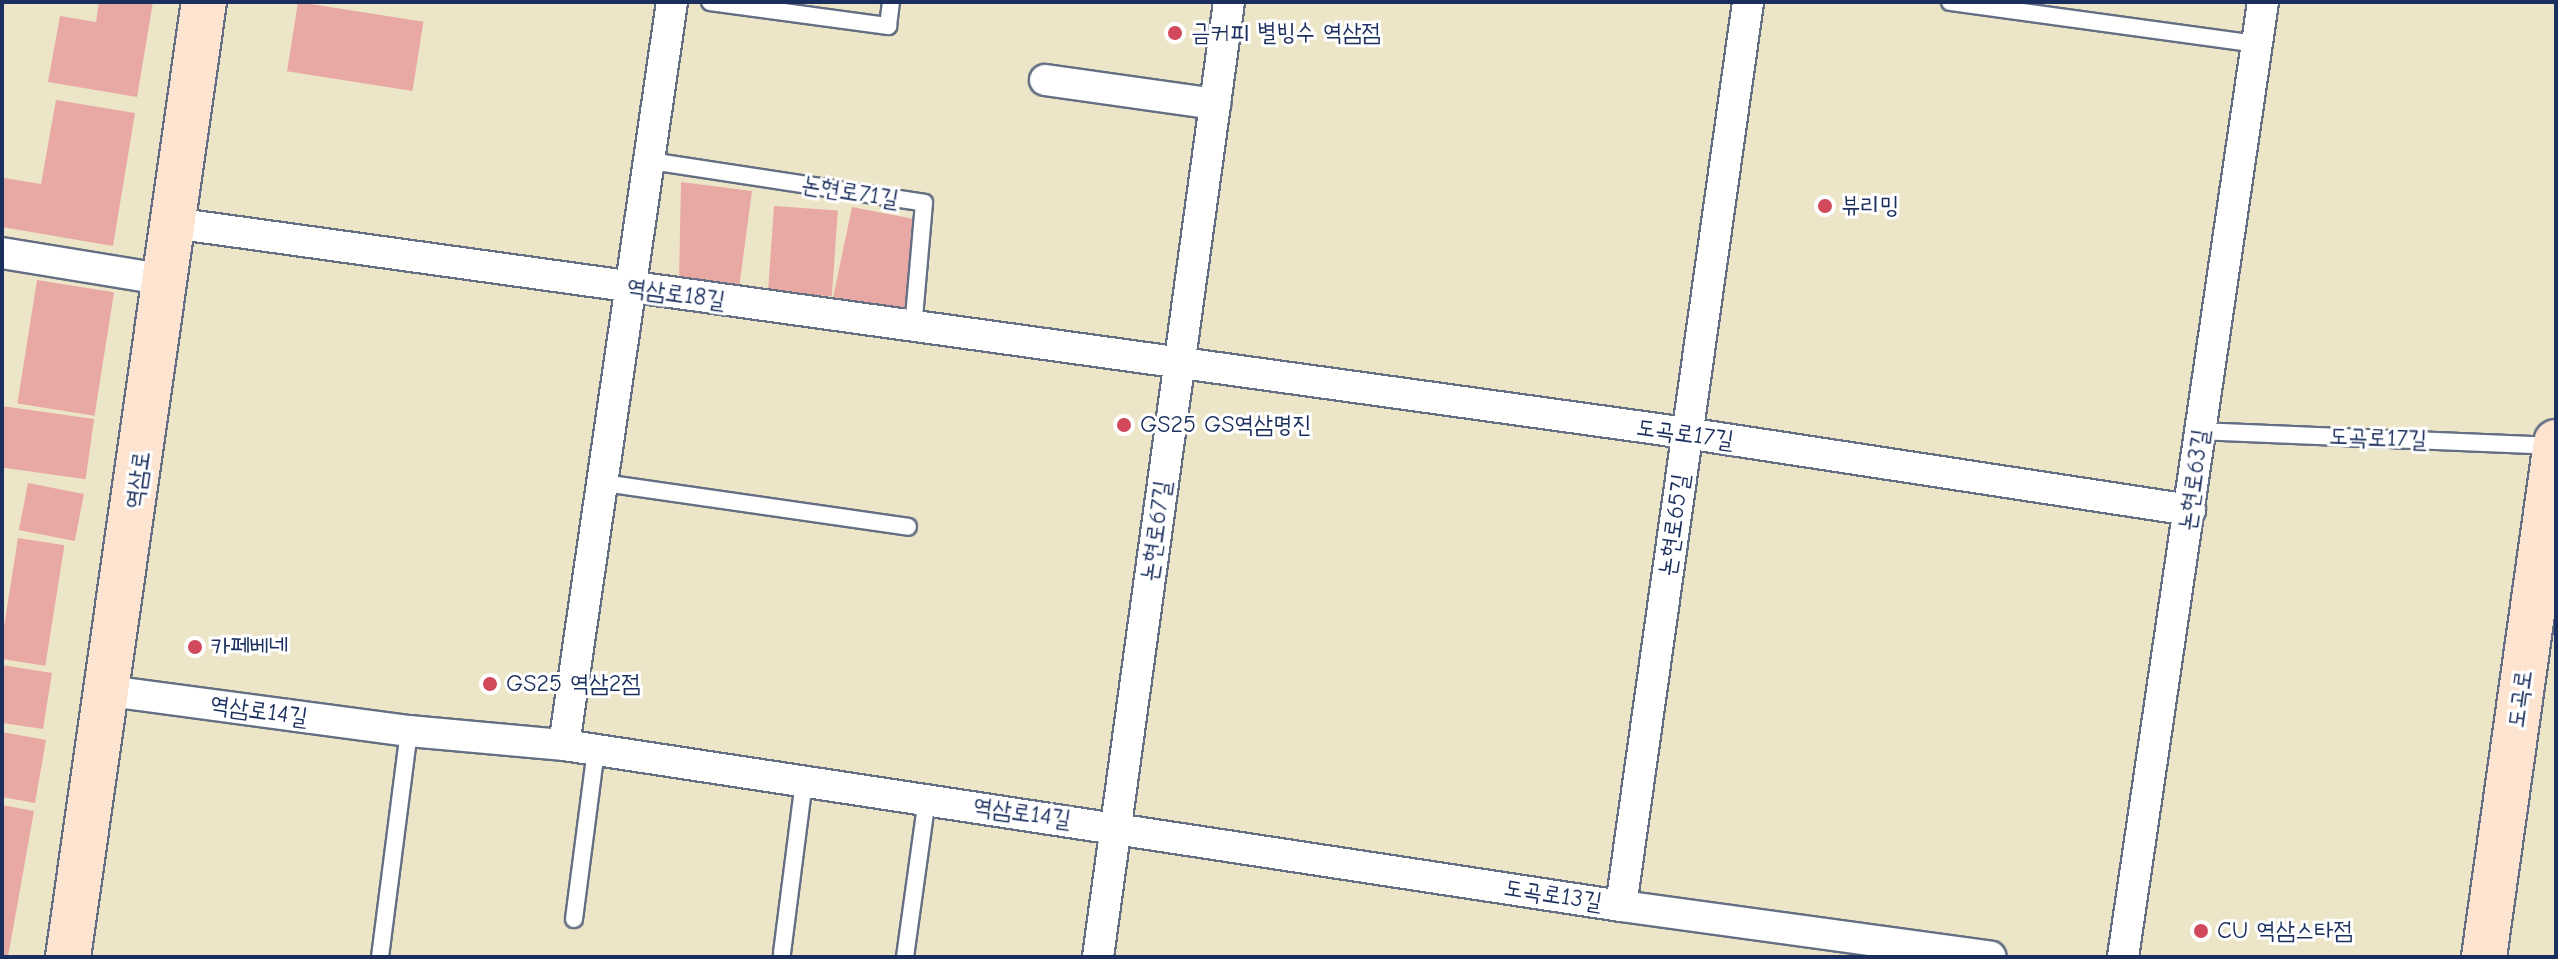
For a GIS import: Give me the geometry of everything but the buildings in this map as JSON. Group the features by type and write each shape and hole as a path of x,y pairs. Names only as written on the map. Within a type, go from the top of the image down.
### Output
{"main road":[{"name":"역삼로","path":"68,957 109,691 204,2"},
{"name":"도곡로","path":"2484,957 2556,444"}],"street":[{"path":"564,745 633,288 672,2"},
{"name":"논현로67길","path":"1098,957 1229,2"},
{"name":"논현로65길","path":"1621,906 1748,2"},
{"name":"논현로63길","path":"2123,957 2263,2"},
{"path":"1045,80 1215,104"},
{"name":"역삼로18길","path":"173,223 913,329 1179,363"},
{"path":"2,253 166,280"},
{"name":"도곡로17길","path":"1179,363 1686,433 2190,510"},
{"name":"역삼로14길","path":"109,691 409,731 564,745 1117,826"},
{"name":"도곡로13길","path":"1117,826 1621,906 1991,957"}],"lane":[{"path":"710,2 888,26 891,2"},
{"path":"1950,2 2257,44"},
{"name":"논현로71길","path":"651,161 924,203 913,329"},
{"name":"도곡로17길","path":"2200,431 2556,444"},
{"path":"604,483 908,527"},
{"path":"380,957 409,731"},
{"path":"574,919 596,750"},
{"path":"782,953 804,782"},
{"path":"905,957 927,799"}],"place":[{"name":"금커피 별빙수 역삼점","path":"1175,33"},
{"name":"뷰리밍","path":"1825,206"},
{"name":"GS25 GS역삼명진","path":"1124,425"},
{"name":"카페베네","path":"195,647"},
{"name":"GS25 역삼2점","path":"490,684"},
{"name":"CU 역삼스타점","path":"2201,931"}]}
